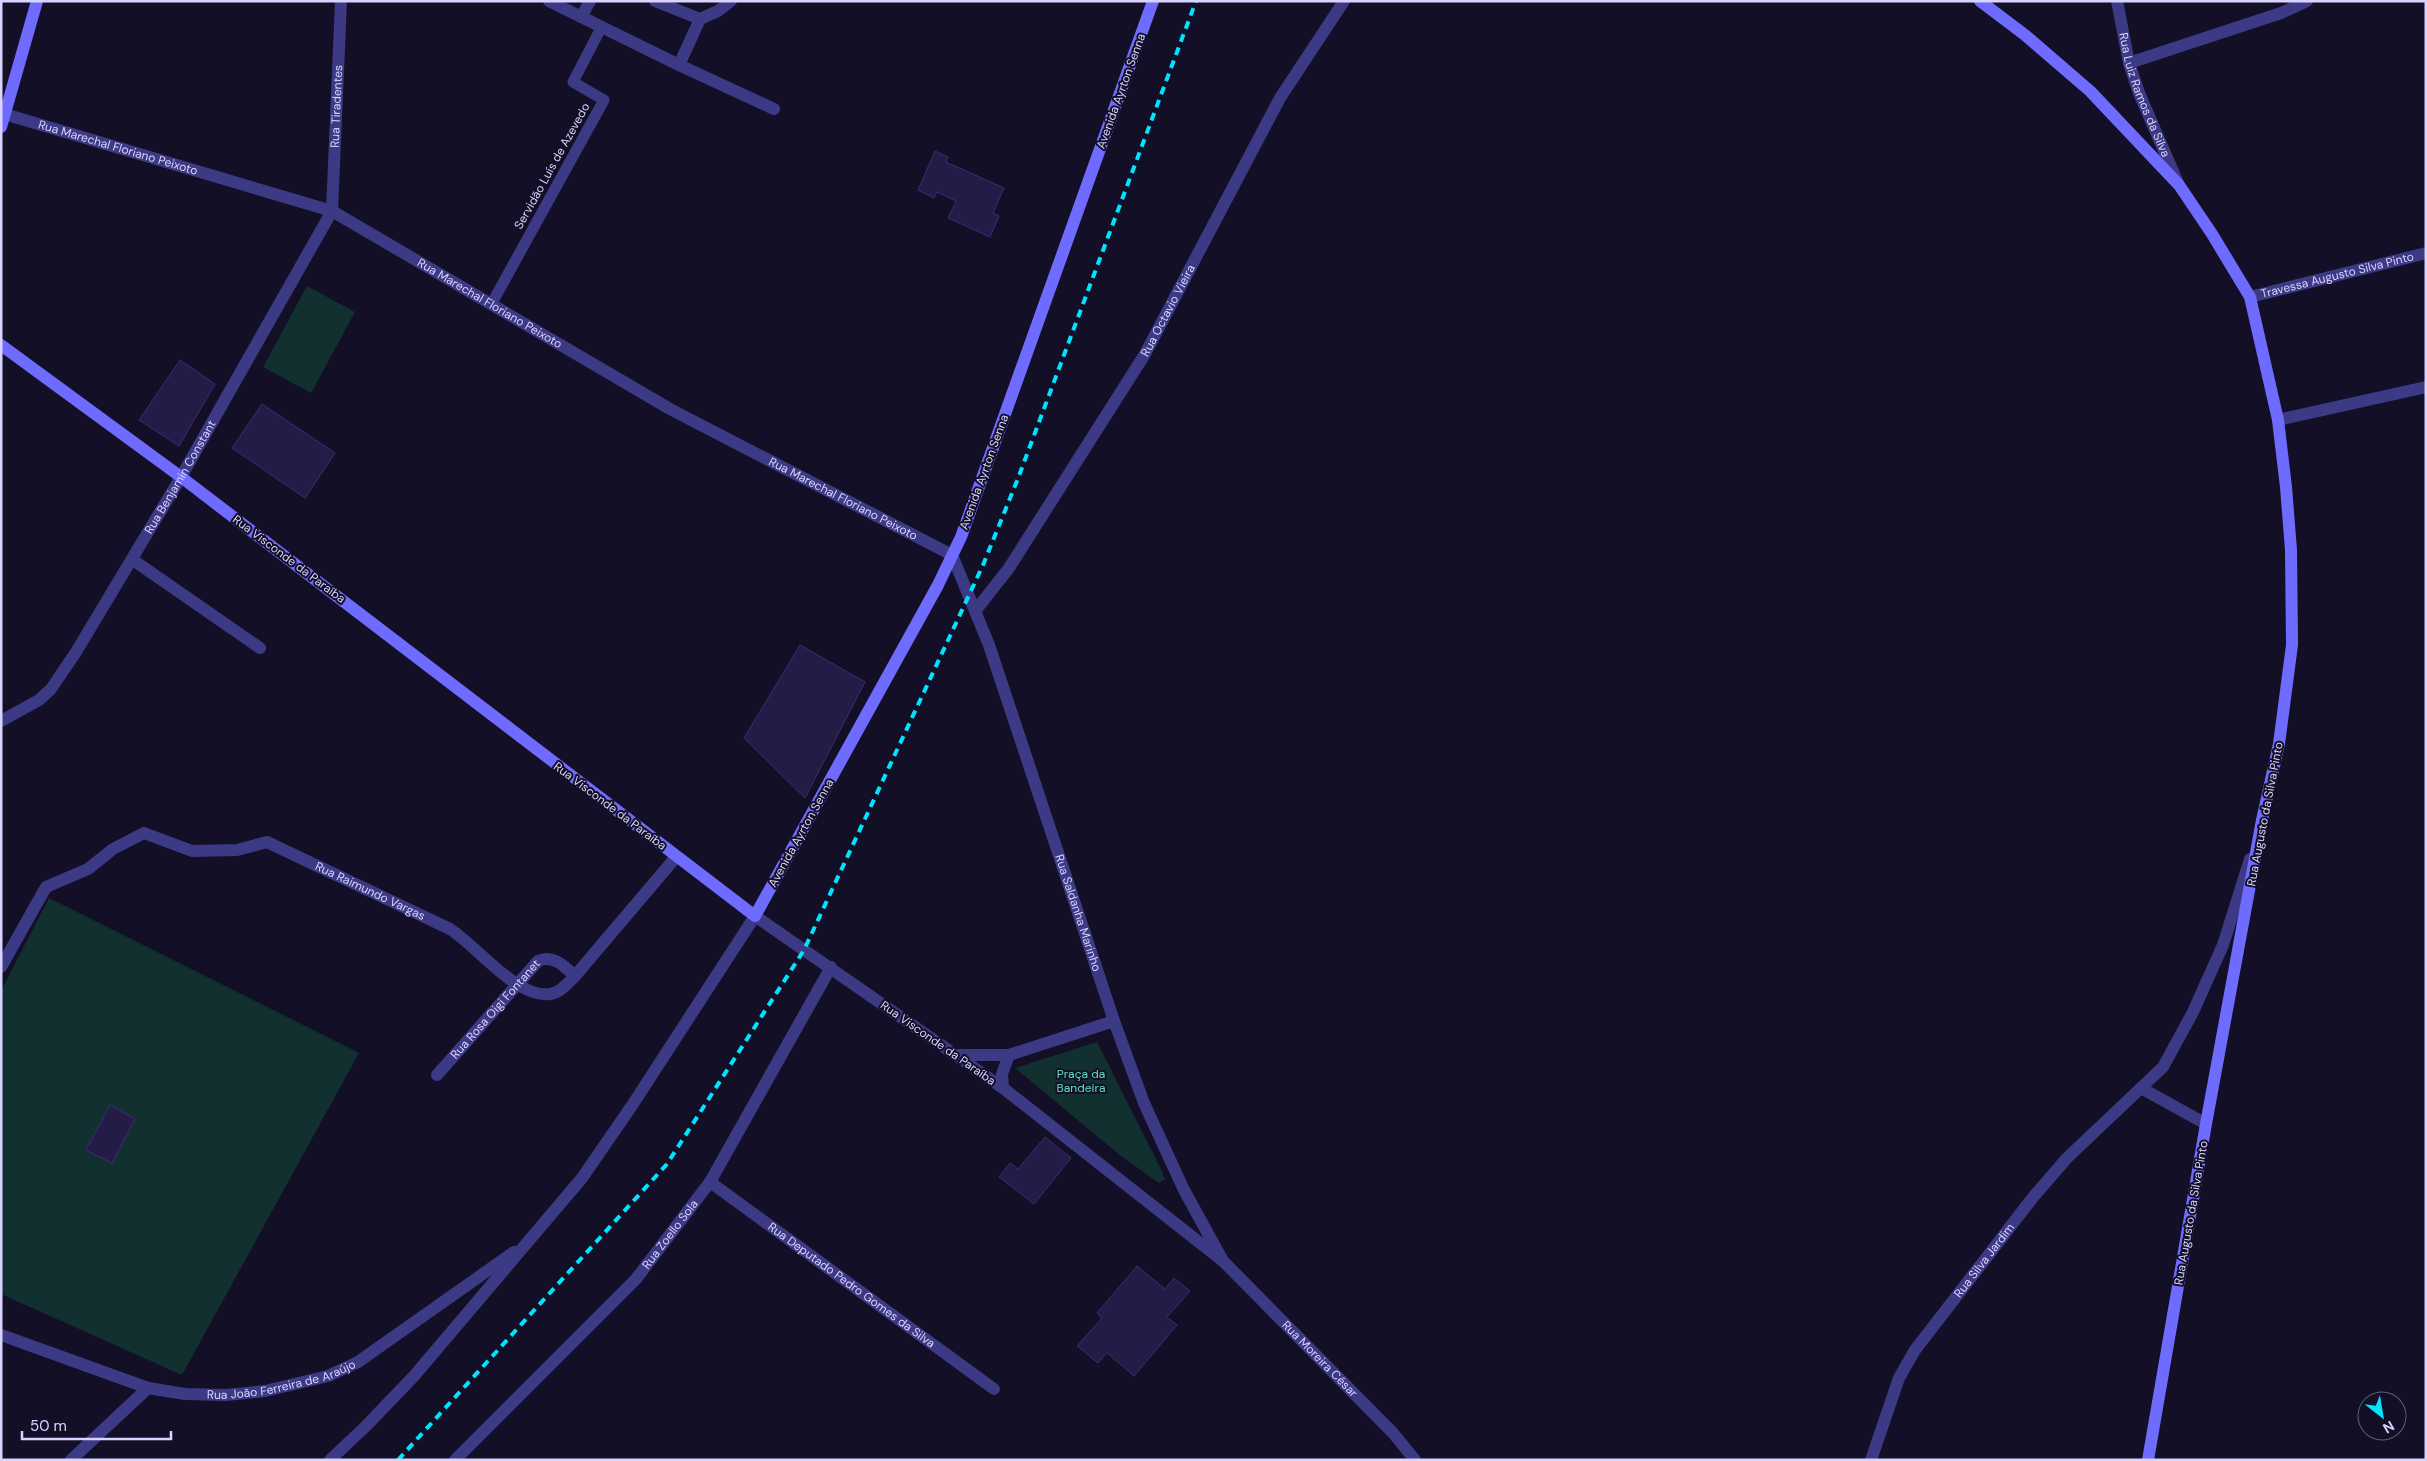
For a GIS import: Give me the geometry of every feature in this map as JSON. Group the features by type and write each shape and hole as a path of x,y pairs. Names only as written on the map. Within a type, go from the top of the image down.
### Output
{"main road":[{"path":"1,127 3,114 37,1"},
{"name":"Avenida Ayrton Senna","path":"755,916 938,585 961,537 1153,1"},
{"name":"Rua Augusto da Silva Pinto","path":"1980,1 2025,35 2090,91 2179,185 2212,234 2250,297 2278,420 2290,550 2292,645 2279,744 2262,820 2206,1124 2148,1460"},
{"name":"Rua Visconde da Paraíba","path":"1,345 182,477 755,916"}],"street":[{"name":"Rua Tiradentes","path":"332,211 341,1"},
{"path":"549,1 679,66 774,109"},
{"path":"581,17 590,1"},
{"path":"655,1 700,19"},
{"path":"679,66 700,19 718,11 731,1"},
{"name":"Rua Octavio Vieira","path":"976,610 1013,561 1145,354 1280,98 1344,1"},
{"name":"Rua Luiz Ramos da Silva","path":"2117,1 2129,62 2139,93 2179,185"},
{"path":"2129,62 2272,15 2307,1"},
{"name":"Rua Marechal Floriano Peixoto","path":"3,114 332,211 670,409 952,555"},
{"name":"Rua Benjamin Constant","path":"1,721 31,705 51,689 133,560 182,477 332,211"},
{"name":"Travessa Augusto Silva Pinto","path":"2250,297 2426,254"},
{"path":"2278,420 2426,387"},
{"name":"Rua Saldanha Marinho","path":"952,555 976,610 1114,1021 1167,1156 1223,1261"},
{"path":"133,560 260,648"},
{"name":"Rua Silva Jardim","path":"1871,1460 1899,1378 1915,1350 2034,1196 2067,1158 2095,1129 2163,1068 2193,1012 2223,945 2262,820"},
{"name":"Rua Raimundo Vargas","path":"1,967 46,887 88,869 113,849 144,832 192,851 237,850 267,842 450,929 462,937 516,984 531,991 550,994 564,987 575,976"},
{"path":"575,976 676,857"},
{"path":"330,1460 414,1376 531,1240 594,1162 755,916"},
{"name":"Rua Visconde da Paraíba","path":"755,916 1003,1088 1223,1261"},
{"name":"Rua Rosa Oigi Fontanet","path":"437,1075 533,964 543,958 554,959 575,976"},
{"name":"Rua Zoello Sola","path":"455,1460 636,1279 710,1182 831,967"},
{"path":"955,1055 1009,1055 1114,1021"},
{"path":"1003,1088 1002,1074 1009,1055"},
{"path":"2141,1088 2206,1124"},
{"name":"Rua Deputado Pedro Gomes da Silva","path":"710,1182 994,1388"},
{"name":"Rua João Ferreira de Araújo","path":"1,1335 148,1388 185,1394 226,1395 266,1391 328,1376 358,1362 531,1240"},
{"name":"Rua Moreira César","path":"1223,1261 1386,1426 1415,1460"},
{"path":"71,1460 148,1388"}],"lane":[{"name":"Servidão Luís de Azevedo","path":"492,303 604,100 573,82 601,28"}],"green space":[{"path":"307,286 355,312 311,393 263,367"},
{"path":"49,898 359,1053 182,1375 1,1294 1,991"},
{"name":"Praça da Bandeira","path":"1097,1042 1159,1165 1165,1179 1159,1183 1121,1156 1015,1068"}],"building":[{"path":"935,151 948,157 946,162 1004,188 993,213 999,216 990,237 948,218 956,201 937,192 934,198 918,190"},
{"path":"180,360 215,384 179,446 139,420"},
{"path":"262,404 335,453 305,498 232,448"},
{"path":"800,645 865,682 805,798 744,738"},
{"path":"110,1105 135,1119 112,1163 86,1150"},
{"path":"1045,1137 1071,1158 1034,1204 999,1177 1010,1163 1018,1169"},
{"path":"1137,1266 1165,1289 1174,1278 1190,1291 1167,1317 1177,1325 1134,1376 1107,1353 1098,1363 1077,1346 1102,1318 1097,1313"}],"railway":[{"path":"398,1460 667,1164 804,950 983,565 1017,481 1196,1"}]}
